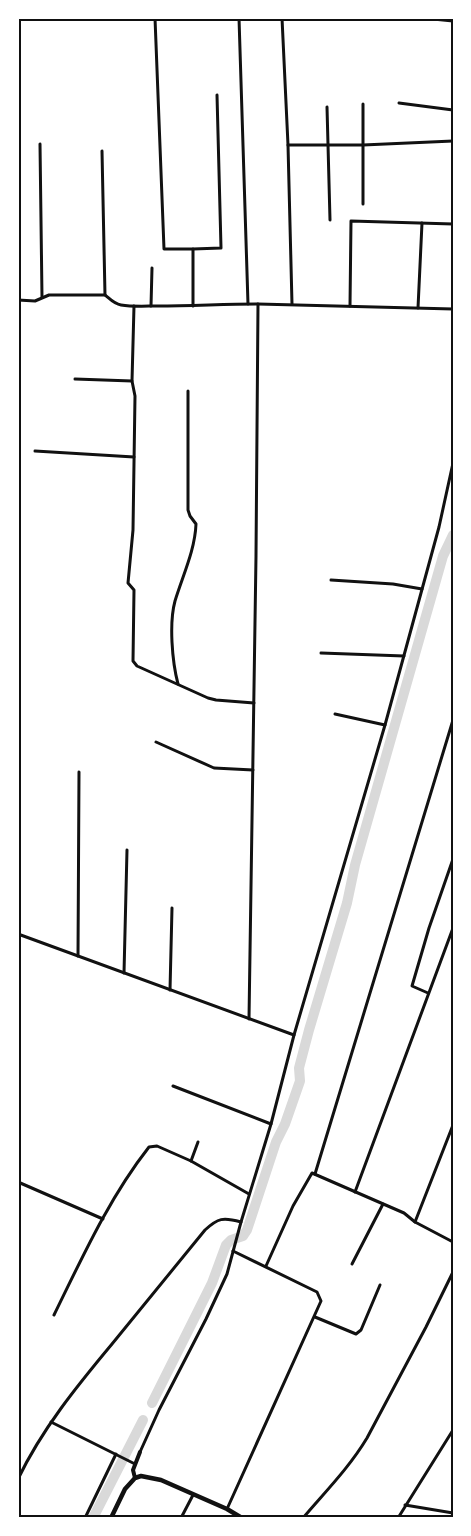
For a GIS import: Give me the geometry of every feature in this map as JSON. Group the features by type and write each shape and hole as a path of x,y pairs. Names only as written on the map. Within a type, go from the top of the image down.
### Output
{"main road":[{"path":"111,1518 125,1489 135,1478 148,1476 227,1509 242,1518"}],"street":[{"path":"155,18 164,249 220,248 217,95"},
{"path":"239,18 248,304"},
{"path":"282,18 292,304"},
{"path":"423,18 453,21"},
{"path":"399,103 453,110"},
{"path":"363,104 363,204"},
{"path":"327,108 330,220"},
{"path":"288,145 363,146 453,141"},
{"path":"40,144 42,297"},
{"path":"102,151 105,295"},
{"path":"350,306 351,221 453,224"},
{"path":"418,308 422,223"},
{"path":"193,249 194,306"},
{"path":"151,306 152,268"},
{"path":"18,300 35,301 49,295 105,295 114,303 134,306 292,304 453,309"},
{"path":"249,1019 258,304"},
{"path":"134,306 133,530 128,584 134,590 133,661 136,666 216,700 254,703"},
{"path":"75,379 132,381"},
{"path":"178,684 171,632 172,619 196,533 196,524 188,510 188,391"},
{"path":"35,451 134,457"},
{"path":"135,1478 133,1470 140,1452 227,1274 385,725 439,527 453,463"},
{"path":"331,580 422,588"},
{"path":"321,653 404,656"},
{"path":"335,714 385,725"},
{"path":"315,1174 453,720"},
{"path":"156,742 214,768 253,770"},
{"path":"78,956 79,772"},
{"path":"124,973 127,850"},
{"path":"428,993 412,986 453,859"},
{"path":"170,990 171,908"},
{"path":"355,1192 453,928"},
{"path":"18,934 294,1035"},
{"path":"173,1086 271,1124"},
{"path":"416,1222 453,1125"},
{"path":"191,1161 198,1142"},
{"path":"54,1315 103,1219 137,1162 149,1147 157,1146 191,1161 249,1194"},
{"path":"266,1266 293,1206 312,1173 404,1213 453,1242"},
{"path":"18,1182 103,1219"},
{"path":"352,1264 383,1204"},
{"path":"18,1479 51,1422 78,1386 205,1230 213,1223 227,1218 241,1222"},
{"path":"227,1509 321,1301 317,1292 233,1251"},
{"path":"303,1518 345,1469 367,1438 453,1272"},
{"path":"315,1317 356,1334 361,1330 380,1285"},
{"path":"51,1422 135,1464"},
{"path":"398,1518 453,1430"},
{"path":"85,1518 118,1455"},
{"path":"181,1518 194,1495"},
{"path":"405,1505 453,1513"}],"waterway":[{"path":"152,1403 212,1283 226,1245 231,1240 243,1236 247,1230 276,1142 300,1081 299,1068 347,903 355,865 443,556 453,535"},
{"path":"93,1518 143,1420"}]}
